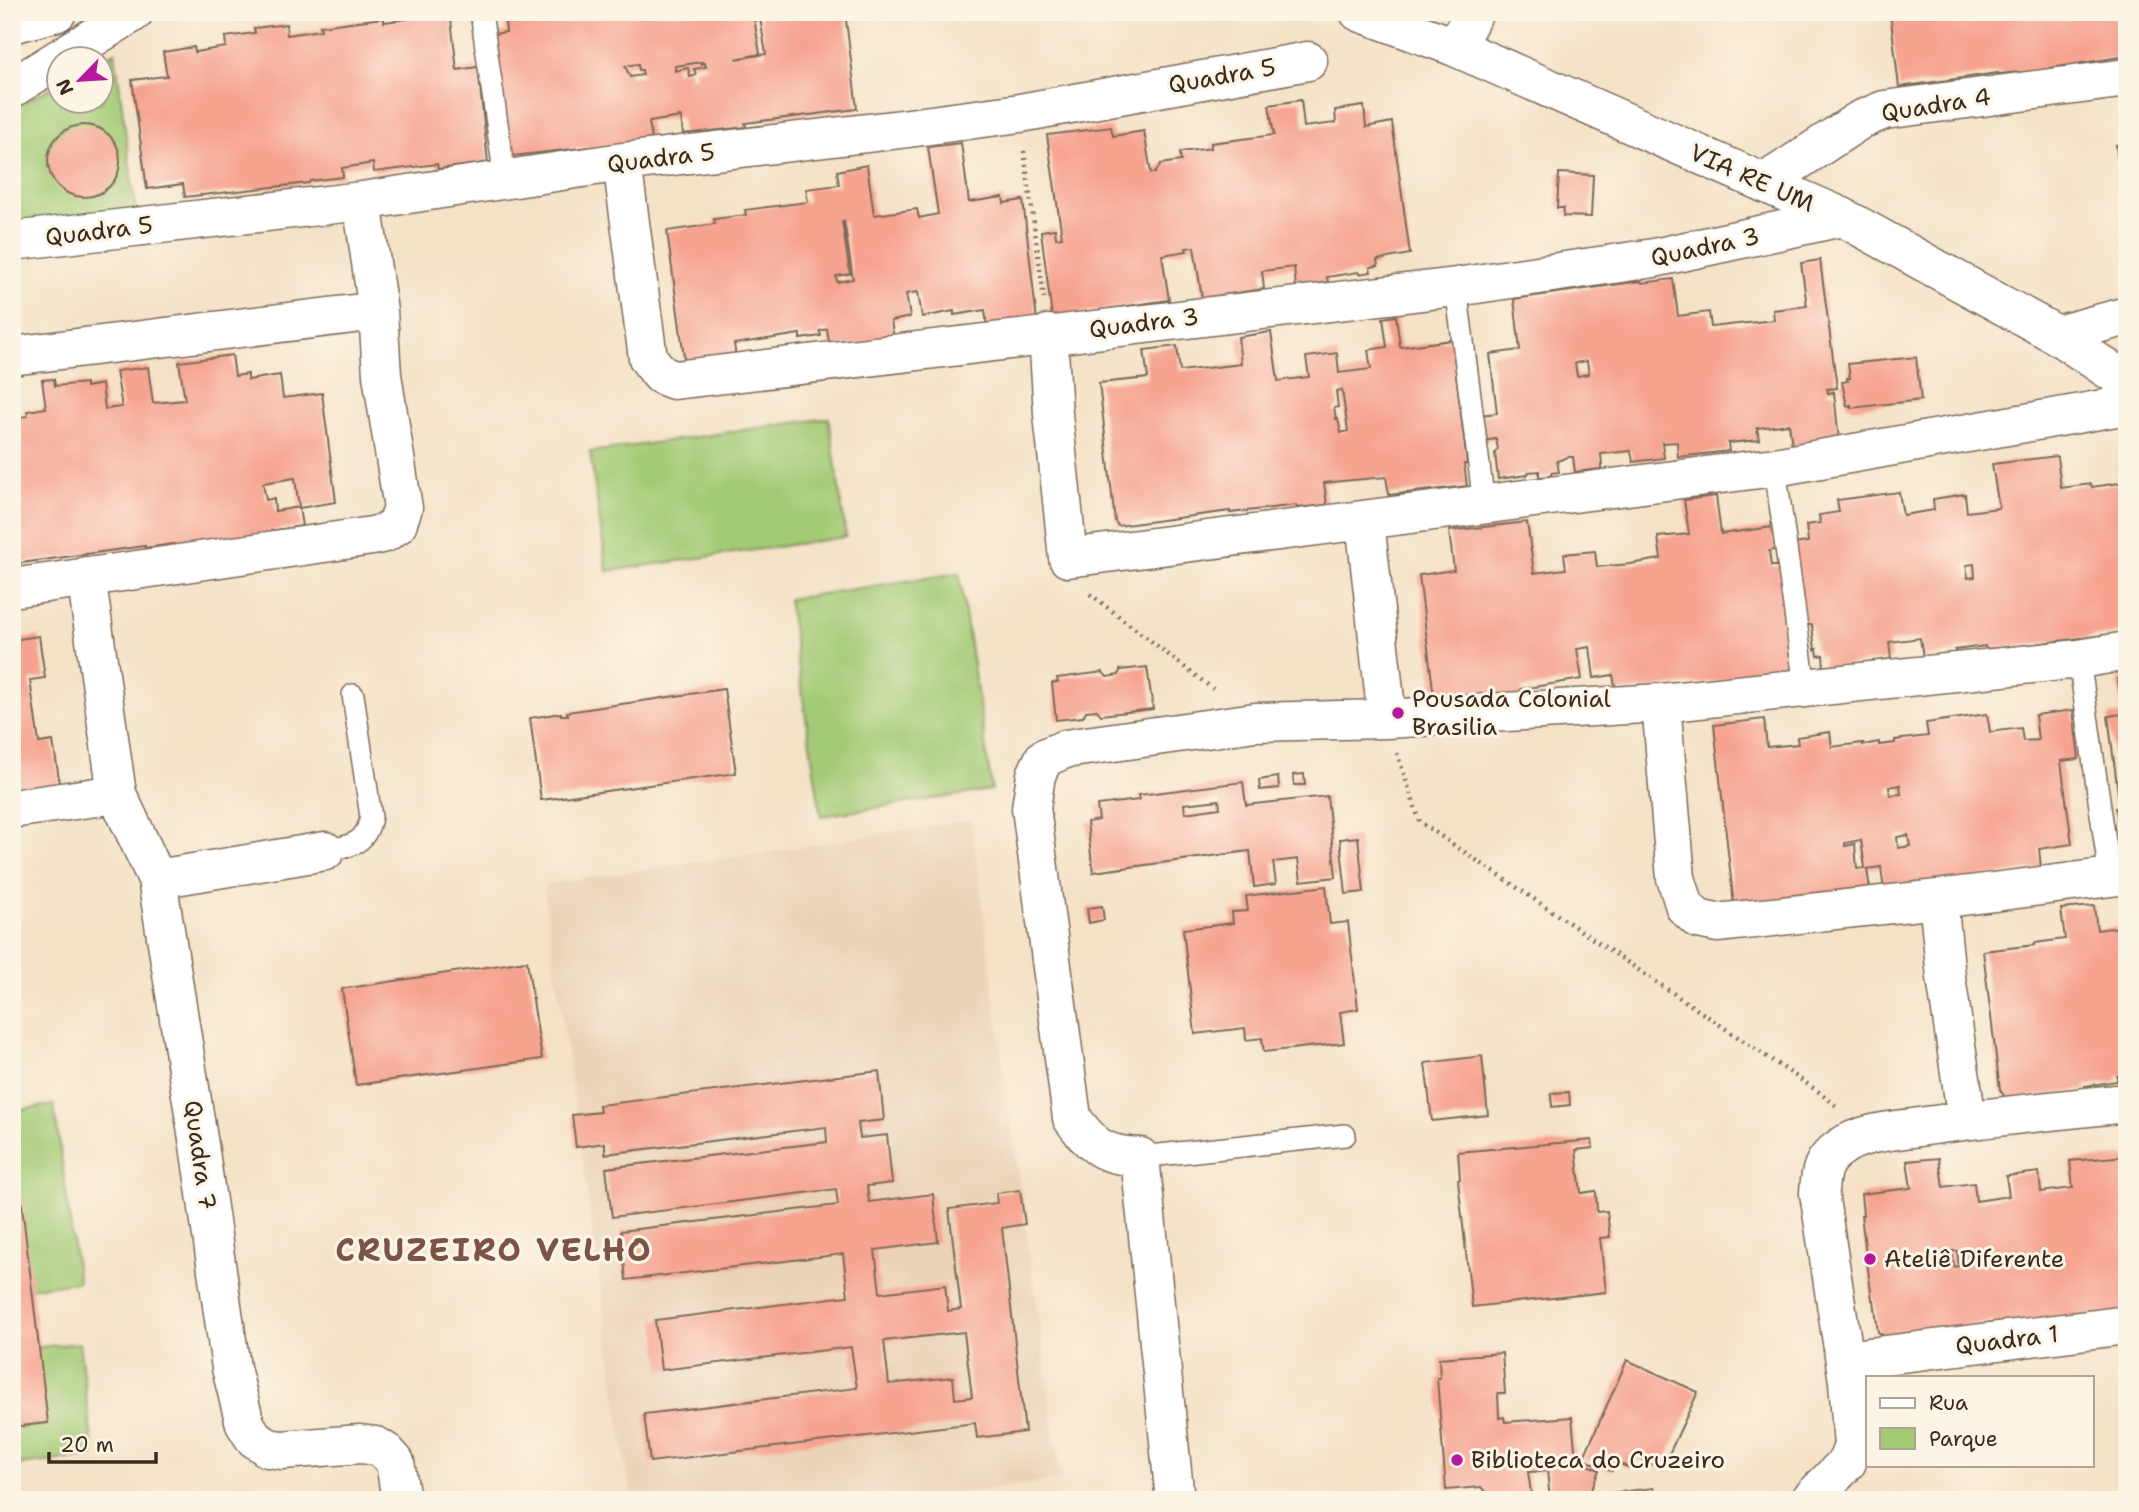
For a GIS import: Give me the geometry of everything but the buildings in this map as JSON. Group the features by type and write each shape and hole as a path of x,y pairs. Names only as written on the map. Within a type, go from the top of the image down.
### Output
{"street":[{"path":"12,24 57,12"},
{"path":"12,88 134,12"},
{"name":"VIA RE UM","path":"1359,12 1455,47 1842,217 2057,335 2127,382"},
{"path":"1455,47 1474,12"},
{"name":"Quadra 5","path":"12,241 362,201 622,162 1020,113 1308,61"},
{"name":"Quadra 4","path":"1764,183 1860,120 1885,110 2127,78"},
{"name":"Quadra 3","path":"622,162 648,358 660,375 674,380 1456,287 1654,258 1842,217"},
{"path":"12,588 372,536 385,533 397,525 403,508 382,375 378,311 362,201"},
{"path":"12,356 378,311"},
{"path":"2057,335 2127,316"},
{"path":"1048,334 1066,543 1365,521 1775,467 2127,405"},
{"path":"1365,521 1386,719"},
{"name":"Quadra 7","path":"86,576 117,794 157,879 231,1368 245,1424 254,1438 268,1448 282,1450 360,1444 376,1446 387,1452 395,1462 401,1500"},
{"path":"1175,1500 1140,1157 1107,1152 1089,1141 1072,1118 1031,808 1036,775 1044,758 1065,749 1255,722 1386,719 1661,703 2079,659 2127,651"},
{"path":"1661,703 1676,878 1685,907 1698,919 1717,923 2118,876"},
{"path":"12,809 117,794"},
{"path":"157,879 325,851"},
{"path":"1938,899 1946,977 1967,1120"},
{"path":"1810,1500 1847,1462 1853,1446 1845,1360 1819,1193 1820,1170 1843,1146 1873,1134 1967,1120 2127,1103"},
{"name":"Quadra 1","path":"1845,1360 2127,1325"}],"lane":[{"path":"481,12 506,179"},
{"path":"1456,287 1484,504"},
{"path":"1775,467 1805,687"},
{"path":"2079,659 2118,876"},
{"path":"325,851 358,841 369,830 371,817 353,695"},
{"path":"1140,1157 1345,1135"}],"path":[{"path":"1020,113 1048,334"},
{"path":"1066,543 1073,580 1255,722"},
{"path":"1386,719 1420,822 1819,1092 1873,1134"}],"shaded area":[{"path":"971,820 1061,1478 909,1500 631,1500 543,884"}],"green space":[{"path":"116,60 136,214 12,229 12,109 46,90 46,116 116,116"},
{"path":"829,418 846,537 607,571 590,452"},
{"path":"959,573 992,790 821,816 788,599"},
{"path":"54,1105 78,1282 21,1289 12,1225 12,1111"},
{"path":"79,1343 94,1456 12,1466 12,1428 40,1424 29,1348"}],"place":[{"name":"Pousada Colonial Brasilia","path":"1398,713"},
{"name":"Ateliê Diferente","path":"1870,1259"},
{"name":"Biblioteca do Cruzeiro","path":"1457,1460"}],"district":[{"name":"CRUZEIRO VELHO","path":"494,1249"}]}
